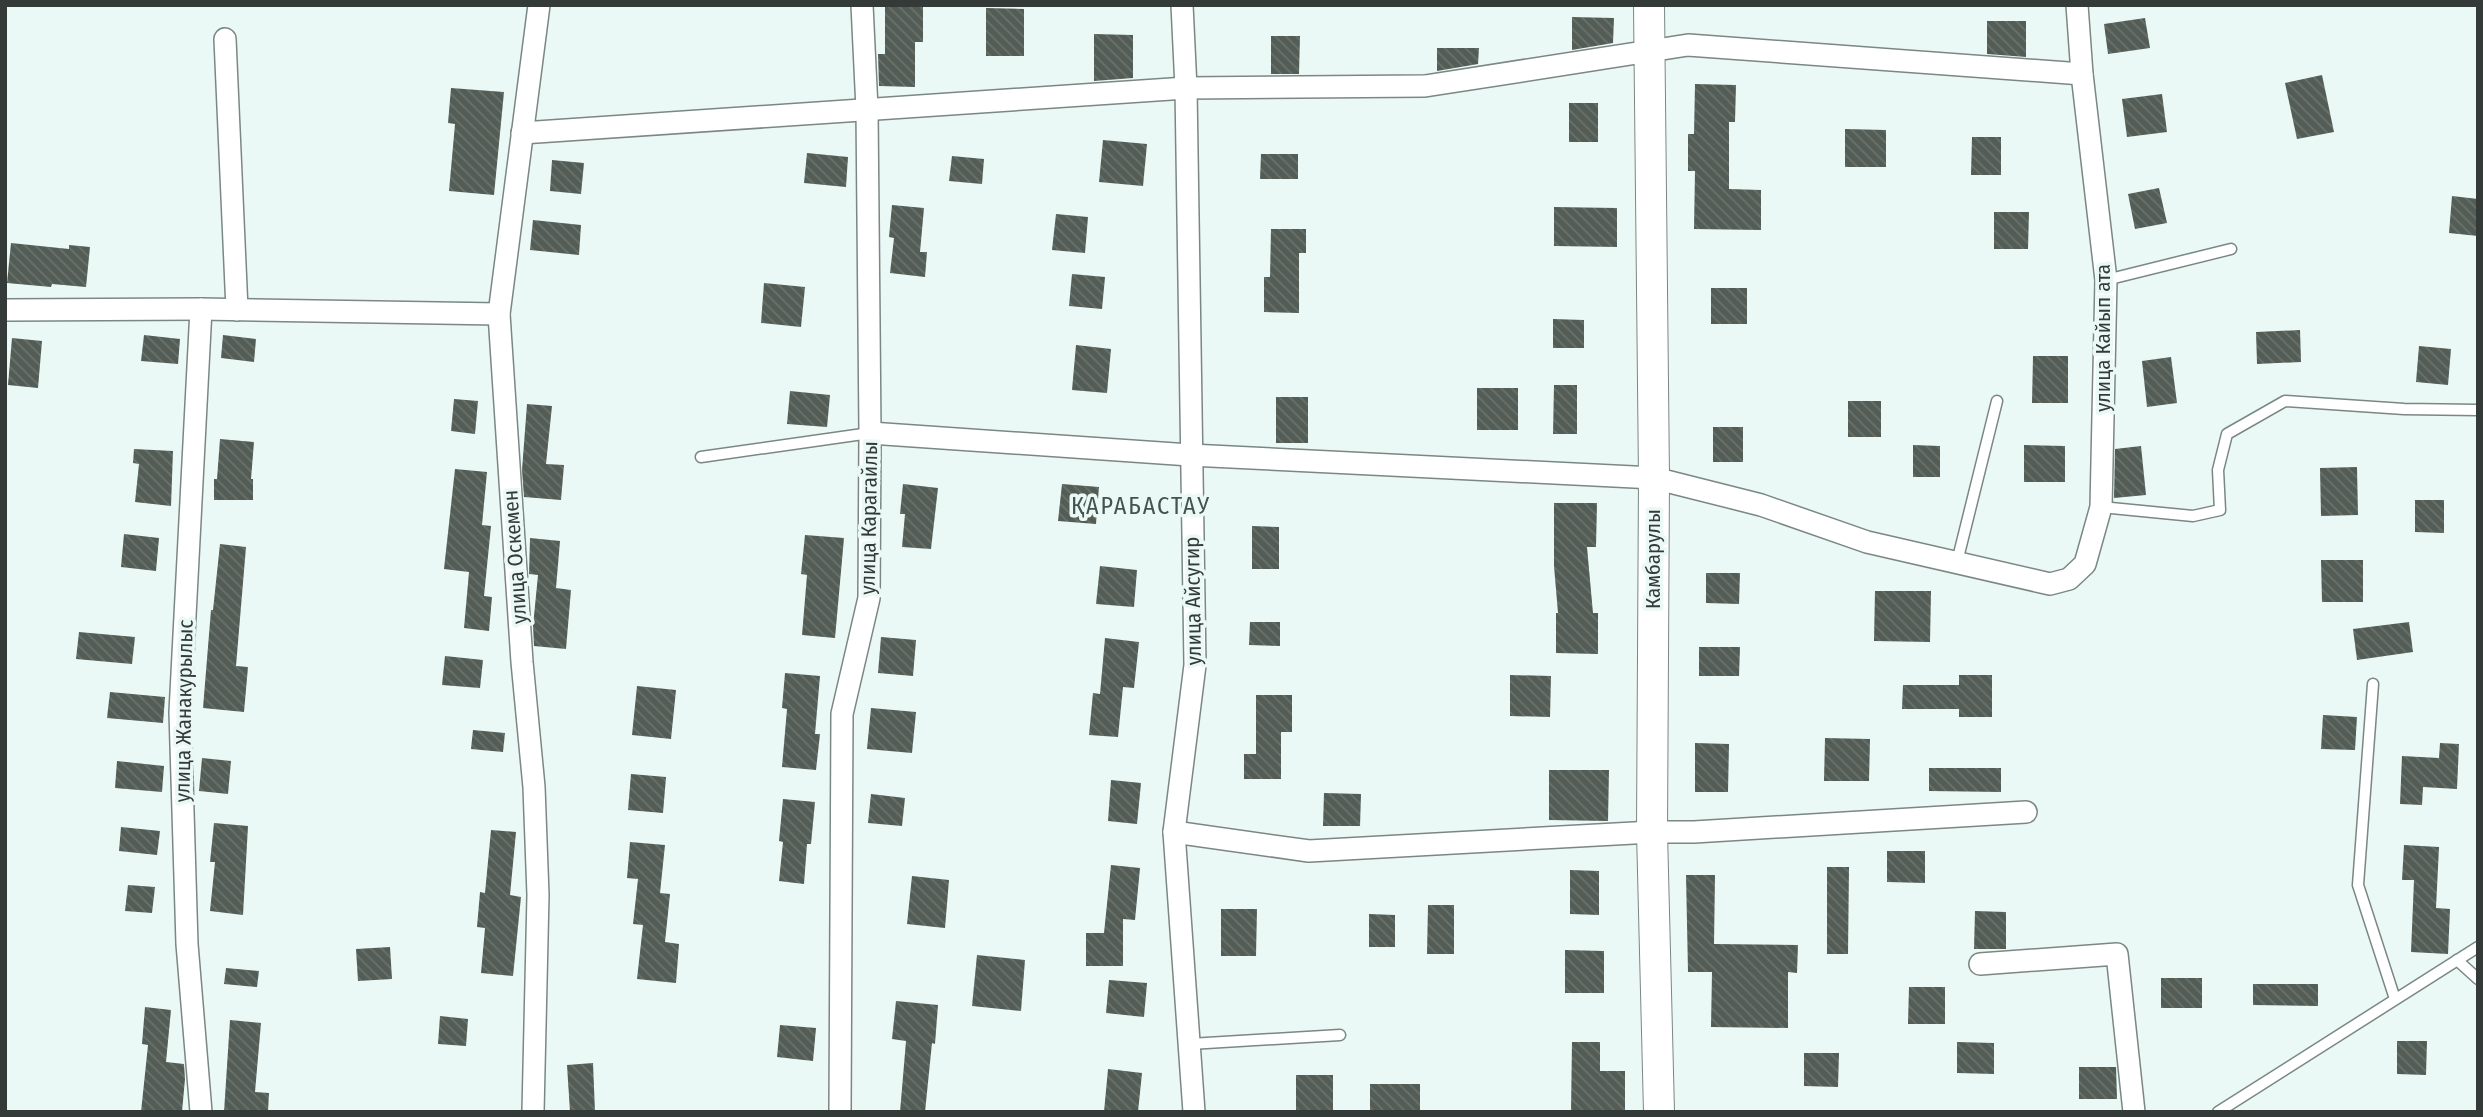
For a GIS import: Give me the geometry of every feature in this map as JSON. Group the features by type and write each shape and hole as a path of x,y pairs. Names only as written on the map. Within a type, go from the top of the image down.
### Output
{"street":[{"name":"улица Оскемен","path":"533,1112 538,895 534,787 522,662 499,314 539,5"},
{"name":"улица Карагайлы","path":"840,1112 842,714 869,598 867,109 862,5"},
{"name":"улица Айсугир","path":"1182,5 1186,88 1195,665 1174,832 1194,1112"},
{"name":"Камбарулы","path":"1648,5 1654,478 1652,832 1658,1112"},
{"name":"улица Кайып ата","path":"1957,562 2050,584 2069,579 2085,564 2101,507 2106,280 2082,74 2077,5"},
{"path":"225,39 237,310"},
{"path":"522,133 1186,88 1425,86 1688,45 2082,74"},
{"path":"5,310 201,309 499,314"},
{"name":"улица Жанакурылыс","path":"201,309 180,712 187,944 201,1112"},
{"path":"870,433 1190,455 1654,478 1761,505 1867,542 1957,562"},
{"path":"1174,832 1310,851 2026,812"},
{"path":"1980,964 2117,954 2134,1112"}],"lane":[{"path":"2106,280 2231,249"},
{"path":"1957,562 1997,401"},
{"path":"2101,507 2193,516 2220,510 2218,470 2227,434 2285,401 2404,409 2478,410"},
{"path":"701,457 870,433"},
{"path":"2374,684 2358,884 2395,999"},
{"path":"2218,1112 2478,947"},
{"path":"2457,960 2478,979"},
{"path":"1190,1044 1340,1035"}],"building":[{"path":"885,5 923,5 923,42 915,42 915,87 879,86 878,54 885,54"},
{"path":"986,8 1024,9 1024,56 986,56"},
{"path":"1572,17 1614,18 1613,43 1572,50"},
{"path":"2145,18 2150,48 2108,54 2104,24"},
{"path":"1987,21 2026,21 2026,57 1987,54"},
{"path":"1094,34 1133,35 1133,78 1094,81"},
{"path":"1271,36 1300,36 1299,74 1271,74"},
{"path":"1437,48 1479,48 1478,64 1437,71"},
{"path":"2322,75 2334,132 2297,139 2285,83"},
{"path":"1695,84 1736,85 1735,122 1729,122 1729,189 1761,190 1761,230 1694,229 1695,171 1688,171 1688,134 1694,134"},
{"path":"451,88 504,92 494,195 449,191 455,124 448,123"},
{"path":"2162,94 2167,132 2127,137 2122,99"},
{"path":"1569,103 1598,103 1598,142 1569,142"},
{"path":"1845,129 1886,130 1886,167 1845,167"},
{"path":"1972,137 2001,137 2001,175 1971,175"},
{"path":"1103,140 1147,144 1143,186 1099,182"},
{"path":"807,153 848,157 846,187 804,183"},
{"path":"1261,154 1298,154 1298,179 1260,179"},
{"path":"952,156 984,159 982,184 949,181"},
{"path":"552,160 584,163 581,194 550,191"},
{"path":"2159,188 2167,223 2135,229 2128,194"},
{"path":"2452,196 2478,199 2478,236 2449,233"},
{"path":"892,205 924,208 920,252 927,252 925,277 890,273 894,238 889,237"},
{"path":"1554,207 1617,208 1617,247 1554,246"},
{"path":"1994,212 2029,212 2028,249 1994,249"},
{"path":"1056,214 1088,217 1085,253 1052,250"},
{"path":"533,220 581,225 579,255 530,250"},
{"path":"1271,229 1306,229 1306,253 1299,253 1299,313 1264,312 1264,277 1270,277"},
{"path":"11,243 69,249 69,245 90,247 86,287 7,283"},
{"path":"1072,274 1105,277 1102,309 1069,306"},
{"path":"764,283 805,287 801,327 761,323"},
{"path":"1711,288 1747,288 1747,324 1711,324"},
{"path":"1553,319 1584,320 1584,348 1553,348"},
{"path":"2300,330 2301,362 2257,364 2256,332"},
{"path":"144,335 180,339 178,364 141,361"},
{"path":"223,335 256,339 254,362 221,358"},
{"path":"12,338 42,341 38,388 8,385"},
{"path":"1076,345 1111,349 1107,393 1072,390"},
{"path":"2419,346 2451,349 2448,385 2416,382"},
{"path":"2033,356 2068,356 2068,403 2032,403"},
{"path":"2171,357 2177,403 2147,407 2142,361"},
{"path":"1554,385 1577,385 1577,434 1553,434"},
{"path":"1477,388 1518,388 1518,430 1477,430"},
{"path":"790,391 830,395 827,427 787,424"},
{"path":"1276,397 1308,397 1308,443 1276,443"},
{"path":"454,399 478,401 475,434 451,431"},
{"path":"1848,401 1881,401 1881,437 1848,437"},
{"path":"527,404 552,406 546,464 564,465 561,500 524,497 522,470"},
{"path":"1713,427 1743,427 1743,462 1713,462"},
{"path":"220,439 254,442 251,479 253,500 214,500"},
{"path":"1913,445 1940,446 1940,477 1913,477"},
{"path":"2024,445 2065,446 2065,482 2024,482"},
{"path":"2141,446 2146,495 2114,498 2115,449"},
{"path":"134,449 173,451 171,506 135,502 139,464 133,463"},
{"path":"2357,467 2358,515 2321,516 2320,468"},
{"path":"455,469 487,472 482,525 491,526 484,596 492,597 489,631 464,628 469,572 444,569"},
{"path":"903,484 938,488 931,549 902,547 905,514 900,514"},
{"path":"1062,484 1099,487 1096,524 1058,521"},
{"path":"2415,500 2444,500 2444,533 2415,532"},
{"path":"1554,503 1597,503 1596,547 1587,547 1593,613 1598,613 1598,654 1556,653 1558,613 1554,566"},
{"path":"1252,526 1279,527 1279,569 1252,569"},
{"path":"124,534 159,538 156,571 121,567"},
{"path":"805,535 844,538 835,638 802,635 807,575 801,574"},
{"path":"530,538 560,541 556,588 571,590 566,649 534,646 533,626 538,575 529,574"},
{"path":"220,544 246,547 236,666 248,667 244,712 203,708 211,610"},
{"path":"2321,560 2363,560 2363,602 2322,602"},
{"path":"1100,566 1137,570 1134,607 1096,604"},
{"path":"1706,573 1740,573 1739,604 1706,603"},
{"path":"1875,591 1931,591 1930,642 1874,641"},
{"path":"1250,622 1280,622 1280,646 1249,645"},
{"path":"2409,622 2413,652 2357,660 2353,629"},
{"path":"79,632 135,637 132,664 76,659"},
{"path":"881,637 916,640 913,676 878,673"},
{"path":"1105,638 1139,642 1134,688 1123,687 1118,737 1089,735 1093,693 1100,694"},
{"path":"1699,647 1740,647 1739,676 1699,676"},
{"path":"445,656 483,660 480,688 442,685"},
{"path":"785,673 820,676 815,734 820,734 816,770 782,767 787,709 782,708"},
{"path":"1510,675 1551,676 1550,717 1510,716"},
{"path":"1959,675 1992,675 1992,717 1959,717 1959,709 1902,709 1903,685 1959,685"},
{"path":"637,686 676,690 671,739 632,735"},
{"path":"110,692 165,697 163,723 107,718"},
{"path":"1256,695 1292,695 1292,732 1281,732 1281,779 1244,779 1244,754 1256,754"},
{"path":"871,708 916,712 912,753 867,749"},
{"path":"2323,715 2357,717 2355,750 2321,749"},
{"path":"473,730 505,733 503,752 471,749"},
{"path":"1825,738 1870,739 1869,781 1824,781"},
{"path":"1695,743 1729,744 1728,792 1695,792"},
{"path":"2440,743 2459,744 2457,789 2423,787 2422,805 2400,804 2402,756 2439,758"},
{"path":"202,758 231,761 228,794 199,791"},
{"path":"117,761 164,766 162,792 115,788"},
{"path":"1929,768 2001,768 2001,792 1929,791"},
{"path":"1549,770 1609,770 1608,821 1549,820"},
{"path":"631,774 666,777 663,813 628,810"},
{"path":"1111,780 1141,783 1137,824 1108,821"},
{"path":"1324,793 1361,794 1360,826 1323,826"},
{"path":"871,794 905,798 902,826 868,823"},
{"path":"783,799 815,802 811,844 807,844 804,884 779,881"},
{"path":"214,823 248,826 243,915 210,911 215,862 210,862"},
{"path":"121,827 160,831 157,855 119,851"},
{"path":"491,830 516,832 510,895 521,897 513,976 481,973 485,928 477,927 480,892 485,893"},
{"path":"630,842 665,845 660,893 670,894 665,942 679,944 676,983 637,979 643,925 633,924 638,879 627,878"},
{"path":"2404,845 2439,847 2436,908 2450,909 2448,954 2411,952 2414,880 2402,880"},
{"path":"1887,851 1925,851 1925,883 1887,882"},
{"path":"1111,865 1140,868 1135,920 1123,919 1123,966 1086,966 1086,933 1104,933"},
{"path":"1827,867 1849,867 1848,954 1827,954"},
{"path":"1570,870 1599,871 1599,915 1570,914"},
{"path":"1686,875 1715,875 1714,944 1798,945 1797,973 1788,972 1788,1028 1711,1027 1712,972 1688,972"},
{"path":"912,876 949,880 945,928 907,924"},
{"path":"128,885 155,887 152,913 125,911"},
{"path":"1428,905 1454,905 1454,954 1427,954"},
{"path":"1221,909 1257,909 1256,956 1221,956"},
{"path":"1975,911 2006,912 2006,949 1974,949"},
{"path":"1369,914 1395,915 1395,947 1369,947"},
{"path":"390,947 392,979 358,981 356,949"},
{"path":"1565,950 1604,951 1604,993 1565,993"},
{"path":"977,955 1025,960 1021,1011 972,1006"},
{"path":"226,968 259,971 257,987 224,984"},
{"path":"2161,978 2202,978 2202,1008 2161,1008"},
{"path":"1109,980 1147,983 1144,1017 1106,1013"},
{"path":"2253,984 2318,984 2318,1006 2253,1005"},
{"path":"1909,987 1945,987 1945,1024 1908,1024"},
{"path":"896,1001 938,1005 925,1112 900,1112 906,1041 892,1039"},
{"path":"145,1007 171,1010 166,1062 184,1064 182,1112 141,1112 148,1045 142,1044"},
{"path":"440,1016 468,1019 466,1046 438,1044"},
{"path":"230,1020 261,1023 255,1092 269,1093 268,1112 224,1112"},
{"path":"780,1025 816,1028 813,1061 777,1057"},
{"path":"2397,1041 2427,1041 2426,1075 2397,1074"},
{"path":"1572,1042 1600,1042 1600,1071 1625,1071 1625,1112 1571,1112"},
{"path":"1957,1042 1994,1043 1994,1074 1957,1073"},
{"path":"1804,1053 1839,1053 1838,1087 1804,1086"},
{"path":"593,1063 595,1112 570,1112 567,1065"},
{"path":"2079,1067 2116,1067 2117,1099 2079,1099"},
{"path":"1108,1069 1142,1073 1138,1112 1104,1112"},
{"path":"1296,1075 1333,1075 1333,1112 1296,1112"},
{"path":"1370,1084 1420,1084 1420,1112 1370,1112"}],"district":[{"name":"ҚАРАБАСТАУ","path":"1141,506"}]}
